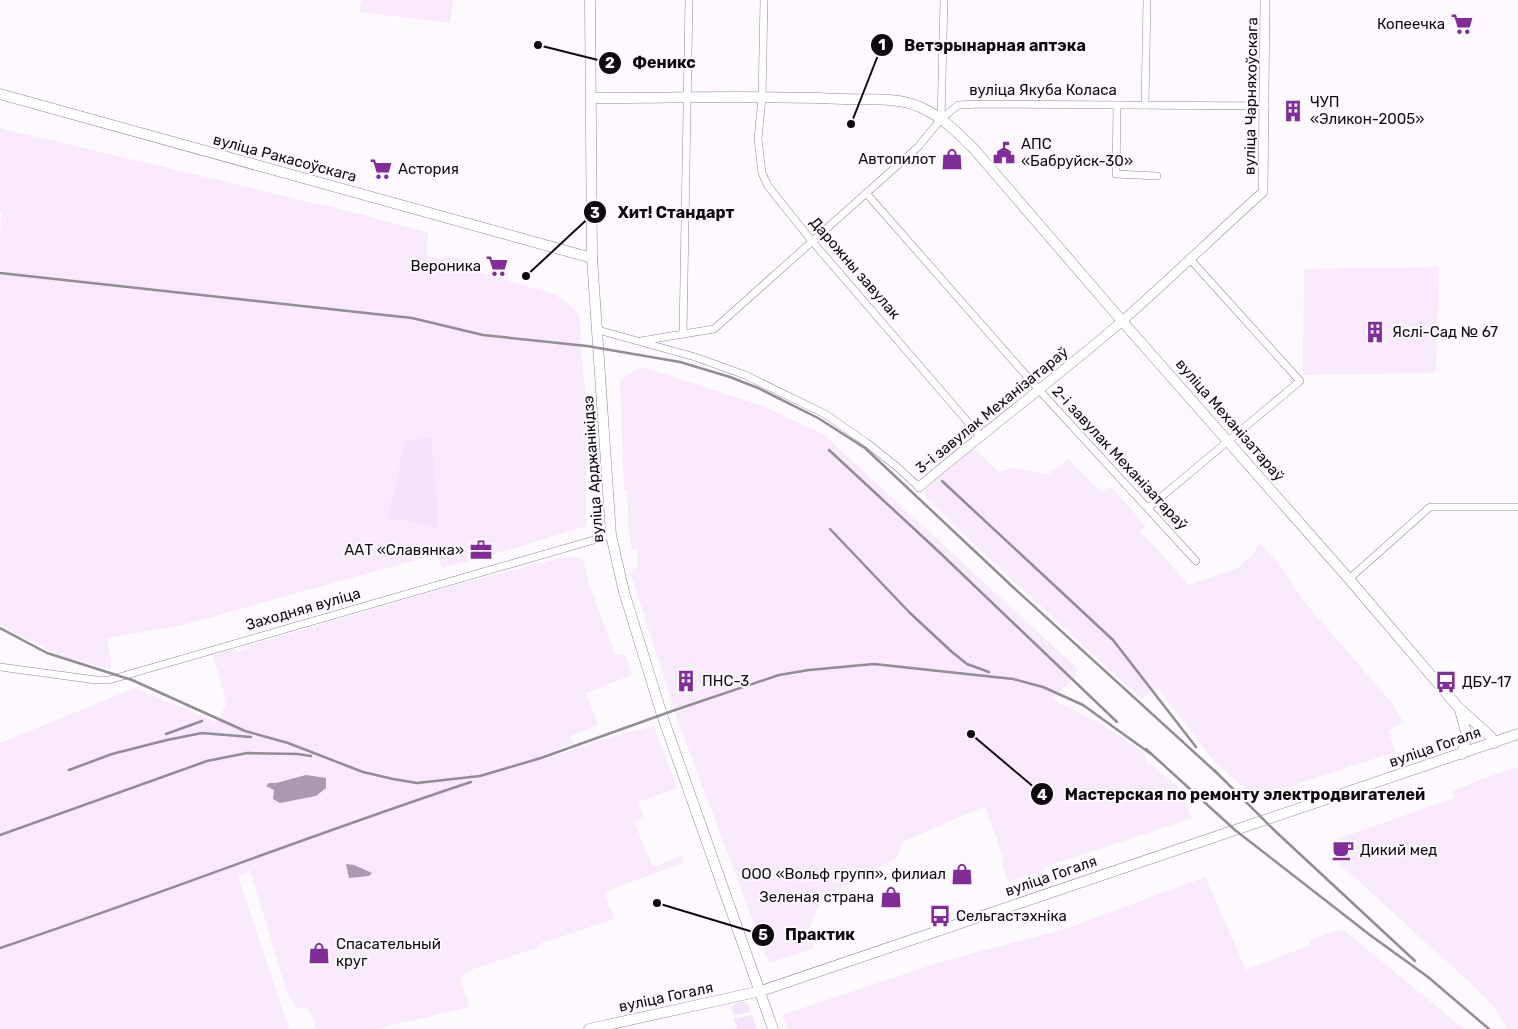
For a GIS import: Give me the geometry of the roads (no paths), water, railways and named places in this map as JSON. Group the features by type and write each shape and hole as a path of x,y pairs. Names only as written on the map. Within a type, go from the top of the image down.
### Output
{"main road":[{"name":"вуліца Арджанікідзэ","path":"590,0 592,258 611,535 624,592 662,714 774,1029"},
{"name":"вуліца Ракасоўскага","path":"0,94 592,258"},
{"path":"592,98 826,98 901,101 920,107 941,119"},
{"name":"вуліца Механізатараў","path":"941,119 974,149 1122,321 1349,579 1458,707 1491,737 1494,743"},
{"path":"1458,707 1467,736 1462,754"},
{"name":"вуліца Гогаля","path":"588,1029 761,991 1518,734"}],"street":[{"path":"683,334 689,0"},
{"name":"Дарожны завулак","path":"764,0 762,98 758,139 762,173 768,186 811,240 980,436"},
{"path":"941,119 944,0"},
{"path":"1145,104 1147,0"},
{"name":"вуліца Чарняхоўскага","path":"1263,192 1265,0"},
{"name":"вуліца Якуба Коласа","path":"640,341 714,328 918,147 941,119 958,105 1145,104 1265,106"},
{"path":"1117,105 1116,174 1157,176"},
{"name":"3-і завулак Механізатараў","path":"598,330 695,357 737,372 825,414 867,443 919,487 1122,321 1263,192"},
{"name":"2-і завулак Механізатараў","path":"866,193 1039,390 1196,561"},
{"path":"1148,508 1300,381 1190,259"},
{"path":"1349,579 1430,506 1518,507"},
{"name":"Заходняя вуліца","path":"0,667 108,680 611,535"}],"railway":[{"path":"0,273 412,318 483,335 587,346 680,362 730,377 758,388 818,418 865,448 1015,589 1218,774"},
{"path":"829,450 1117,722"},
{"path":"942,481 1113,640 1196,747"},
{"path":"830,529 910,613 952,652 967,664 989,672"},
{"path":"0,628 47,653 132,680 245,731 288,743 363,772 417,783 480,776 541,758 779,675 809,670 874,664 1013,679 1043,687 1083,705 1151,754"},
{"path":"166,734 202,721"},
{"path":"69,770 112,754 202,733 251,737"},
{"path":"1146,749 1235,830 1370,935 1428,977 1489,1029"},
{"path":"0,835 207,761 247,753 311,756"},
{"path":"1214,770 1274,830 1415,961"},
{"path":"0,948 471,782"}],"place":[{"name":"Копеечка","path":"1462,24"},
{"name":"Феникс","path":"538,45"},
{"name":"ЧУП «Эликон-2005»","path":"1293,111"},
{"name":"Ветэрынарная аптэка","path":"851,124"},
{"name":"АПС «Бабруйск-30»","path":"1004,153"},
{"name":"Автопилот","path":"952,159"},
{"name":"Астория","path":"381,169"},
{"name":"Вероника","path":"497,266"},
{"name":"Хит! Стандарт","path":"526,276"},
{"name":"Яслі-Сад № 67","path":"1375,332"},
{"name":"ААТ «Славянка»","path":"481,550"},
{"name":"ПНС-3","path":"686,681"},
{"name":"ДБУ-17","path":"1446,682"},
{"name":"Мастерская по ремонту электродвигателей","path":"971,734"},
{"name":"Дикий мед","path":"1343,850"},
{"name":"ООО «Вольф групп», филиал","path":"962,874"},
{"name":"Зеленая страна","path":"891,897"},
{"name":"Практик","path":"657,903"},
{"name":"Сельгастэхніка","path":"940,916"},
{"name":"Спасательный круг","path":"319,953"}]}
